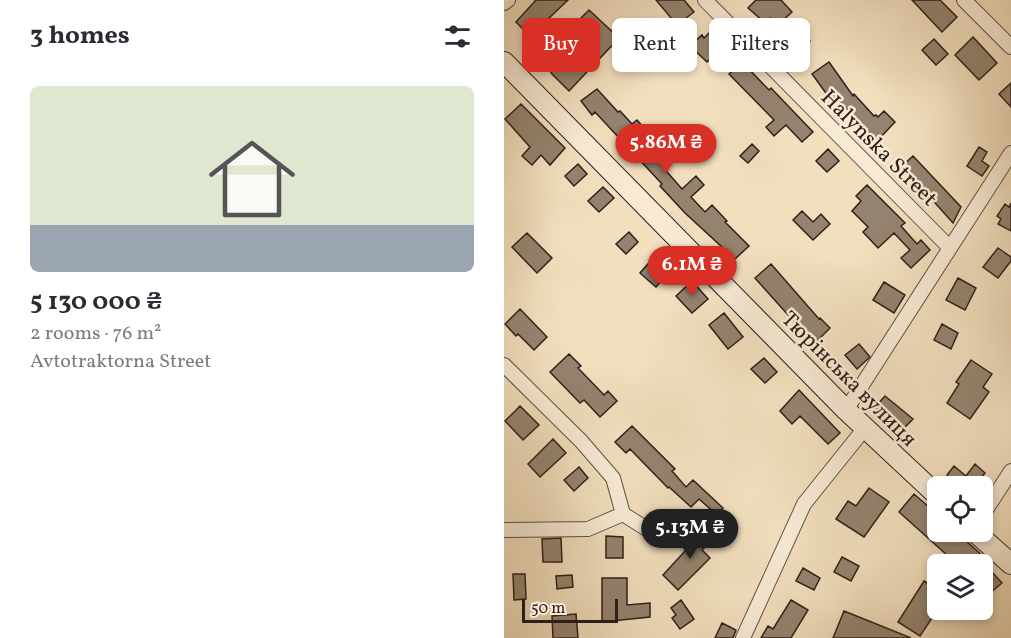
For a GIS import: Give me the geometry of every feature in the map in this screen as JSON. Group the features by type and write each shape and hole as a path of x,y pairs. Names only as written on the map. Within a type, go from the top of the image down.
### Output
{"main road":[{"name":"Тюрінська вулиця","path":"504,62 846,410 927,486"},
{"path":"986,542 1011,564"}],"street":[{"path":"504,3 508,0"},
{"name":"Halynska Street","path":"705,0 949,247"},
{"path":"964,0 1011,47"},
{"path":"846,410 1011,153"},
{"path":"504,365 581,441 613,478 622,514 650,531 692,524"},
{"path":"743,638 804,504 865,428"},
{"path":"993,499 1011,471"},
{"path":"504,530 588,529 622,514"}],"building":[{"path":"536,0 568,0 549,18 522,18 522,28 516,22"},
{"path":"656,0 684,0 694,12 686,18 671,18"},
{"path":"756,0 781,0 792,12 786,18 759,18 748,8"},
{"path":"912,0 940,0 957,17 942,32"},
{"path":"589,10 598,18 581,18"},
{"path":"600,20 612,31 612,45 600,58"},
{"path":"709,33 709,60 707,62 697,53 697,40 702,35 704,38"},
{"path":"973,37 997,63 979,80 955,55"},
{"path":"934,39 948,54 936,65 922,50"},
{"path":"829,62 853,96 854,94 874,116 878,117 884,111 895,122 877,141 832,93 828,96 812,74"},
{"path":"552,72 587,72 569,91"},
{"path":"731,72 752,72 769,90 771,88 813,132 802,142 786,125 774,136 766,127 774,120 729,74"},
{"path":"1011,83 1011,107 999,94"},
{"path":"597,89 632,124 637,120 644,128 638,133 665,161 661,165 682,189 696,176 704,185 691,197 705,212 712,205 749,246 735,259 685,213 660,186 662,184 595,112 592,115 581,101"},
{"path":"521,104 565,148 550,165 541,155 532,165 522,156 530,147 505,119"},
{"path":"752,144 759,151 748,163 740,156"},
{"path":"979,147 987,152 982,161 989,166 982,176 967,166"},
{"path":"828,149 839,161 827,172 816,161"},
{"path":"913,156 961,207 953,223 902,166"},
{"path":"578,164 587,174 574,186 565,176"},
{"path":"867,185 905,223 901,226 917,244 921,240 930,250 911,268 901,258 910,250 894,233 878,248 863,232 868,227 852,211 861,201 856,196"},
{"path":"603,187 614,198 599,212 588,201"},
{"path":"1011,203 1011,231 998,224 1001,219 997,216 1005,204 1009,207"},
{"path":"802,211 813,222 821,214 830,224 813,240 793,220"},
{"path":"629,232 638,242 626,254 616,244"},
{"path":"527,233 552,258 537,273 512,247"},
{"path":"662,248 678,263 656,287 640,273"},
{"path":"998,248 1011,257 1011,261 998,278 983,267"},
{"path":"771,264 819,319 830,328 814,344 755,278"},
{"path":"958,278 976,288 965,310 946,300"},
{"path":"692,281 708,299 692,313 676,296"},
{"path":"884,282 905,295 894,313 873,300"},
{"path":"520,309 547,337 534,350 505,324"},
{"path":"724,313 743,337 728,349 709,325"},
{"path":"942,324 958,333 951,349 934,340"},
{"path":"859,344 870,357 857,369 845,355"},
{"path":"569,354 581,366 578,368 604,395 608,391 617,401 600,417 584,400 580,403 550,372"},
{"path":"764,358 777,372 765,383 751,369"},
{"path":"971,360 992,374 983,387 989,392 970,419 947,403 959,384 956,382"},
{"path":"799,390 840,433 828,444 800,416 792,424 780,411"},
{"path":"885,396 913,419 902,430 875,407"},
{"path":"520,406 539,425 523,440 505,421"},
{"path":"632,426 675,469 672,471 686,487 693,480 723,508 717,515 699,499 691,507 668,488 630,449 626,453 615,442"},
{"path":"553,439 566,453 540,477 528,464"},
{"path":"975,464 985,473 983,476 966,476"},
{"path":"954,466 966,476 948,476"},
{"path":"579,467 588,478 574,491 564,480"},
{"path":"869,488 889,502 864,537 836,519 848,501 856,506"},
{"path":"914,494 927,505 927,537 899,512"},
{"path":"708,526 717,535 702,550 710,558 678,590 663,575"},
{"path":"606,536 623,537 623,558 606,558"},
{"path":"561,538 562,562 543,562 542,539"},
{"path":"932,542 967,542 981,554 946,554"},
{"path":"842,557 859,566 851,581 834,572"},
{"path":"803,568 820,578 814,590 796,581"},
{"path":"993,573 1002,583 993,591"},
{"path":"513,574 525,574 526,599 514,600"},
{"path":"572,575 573,587 557,589 556,576"},
{"path":"602,578 627,578 627,605 650,603 650,617 602,622"},
{"path":"924,581 927,583 927,620 931,620 920,636 898,622"},
{"path":"681,600 694,619 680,629 672,618 676,615 671,608"},
{"path":"791,600 808,610 791,638 761,638 768,626 773,629"},
{"path":"844,611 911,638 833,638"},
{"path":"576,614 578,638 553,638 552,616"},
{"path":"722,623 736,630 733,638 715,638"}]}
